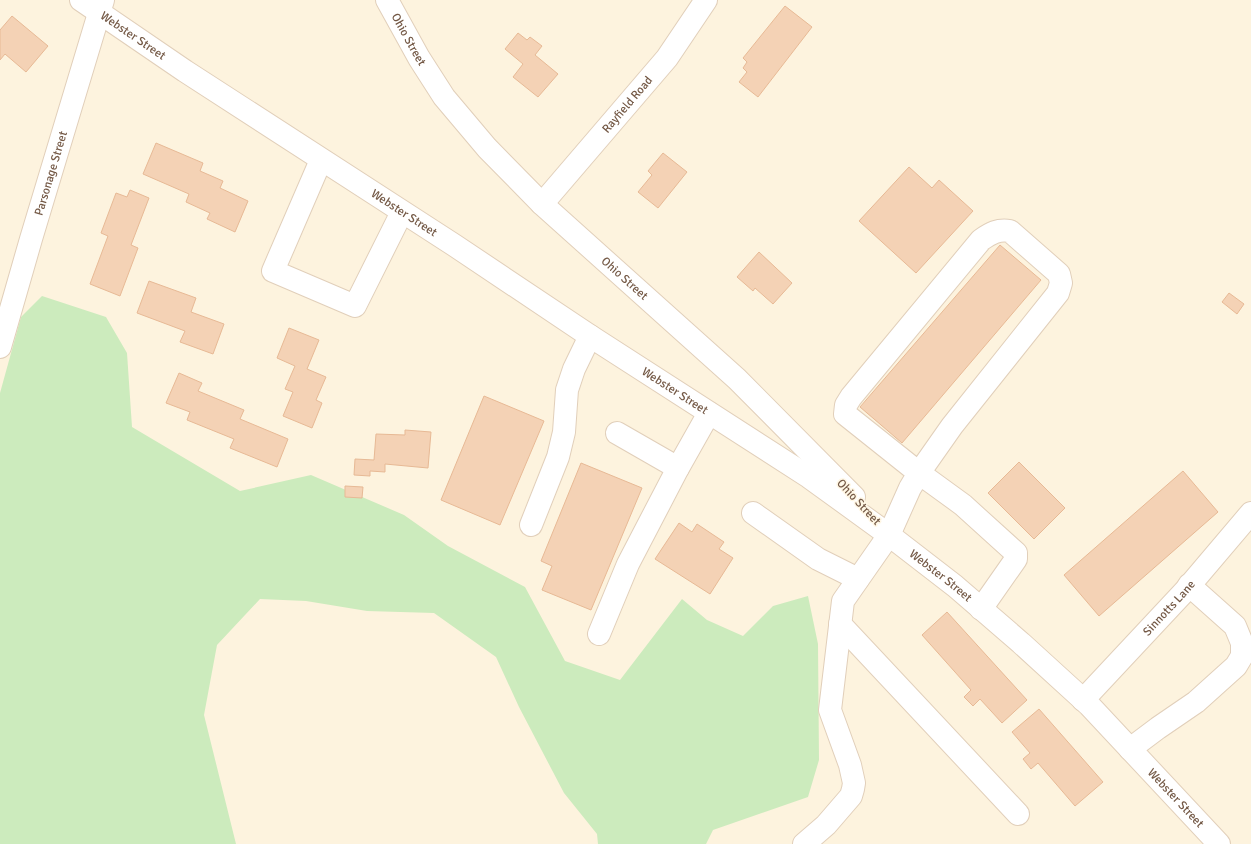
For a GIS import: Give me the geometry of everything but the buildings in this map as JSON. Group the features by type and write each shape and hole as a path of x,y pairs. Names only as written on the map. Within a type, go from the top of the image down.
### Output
{"street":[{"name":"Webster Street","path":"81,0 101,6 185,71 590,336 809,477 889,535 954,586 1021,643 1083,700 1219,844"},
{"name":"Ohio Street","path":"387,0 444,97 487,148 542,204 737,379 829,471 889,535"},
{"name":"Rayfield Road","path":"542,204 667,58 706,0"},
{"name":"Parsonage Street","path":"0,347 101,6"},
{"path":"321,160 273,271 355,306 402,212"},
{"path":"804,844 826,825 851,796 854,783 850,765 830,710 843,601 889,535 910,488 919,473 952,426 1058,293 1061,282 1059,274 1010,231 1001,230 992,232 981,240 851,397 846,405 845,414 919,473 963,505 1016,553 1016,559 981,609"},
{"path":"531,525 558,457 564,432 567,390 574,369 590,336"},
{"path":"599,634 628,564 678,468 709,413"},
{"path":"617,433 678,468"},
{"path":"754,513 818,559 858,579"},
{"name":"Sinnotts Lane","path":"1083,700 1189,585 1251,513"},
{"path":"1130,749 1196,702 1236,666 1242,656 1242,643 1235,626 1189,585"},
{"path":"840,624 1018,814"}],"green space":[{"path":"42,296 106,317 127,353 132,427 240,491 311,475 404,515 448,546 525,587 565,661 620,680 682,599 707,620 743,636 773,606 808,596 818,644 819,760 808,797 713,830 706,844 598,844 597,834 564,793 519,707 496,657 434,613 367,611 306,601 260,599 217,645 204,715 236,844 0,844 0,393 21,317"}]}
